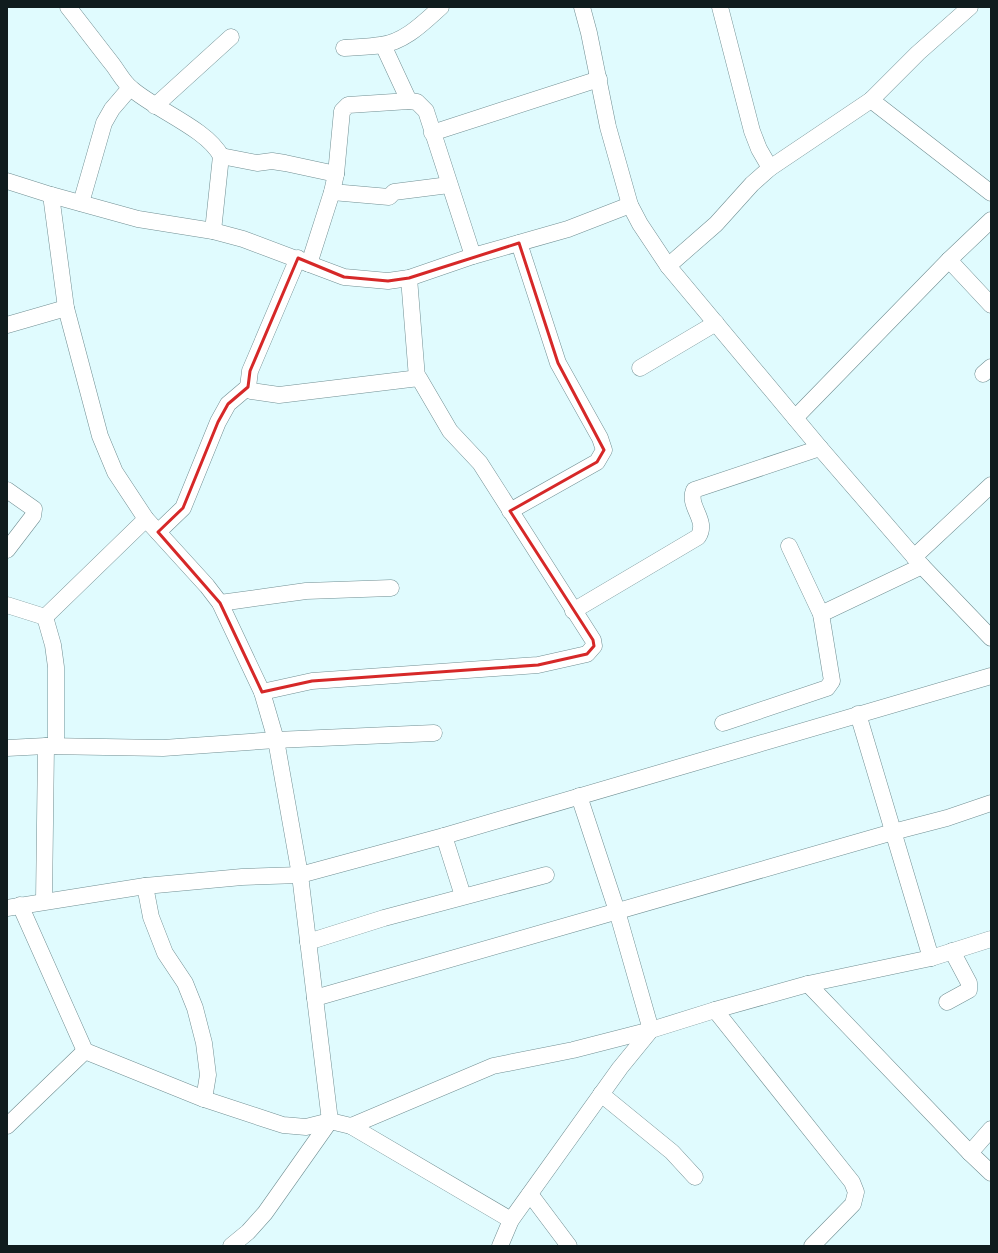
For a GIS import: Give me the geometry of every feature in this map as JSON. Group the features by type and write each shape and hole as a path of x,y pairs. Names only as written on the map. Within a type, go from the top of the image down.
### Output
{"street":[{"path":"68,7 130,88 213,143 221,156 213,231"},
{"path":"344,48 383,45 401,38 423,23 441,7"},
{"path":"582,7 599,79 608,127 630,205 640,224 668,266 794,418 918,562 991,638"},
{"path":"720,7 752,131 759,149 770,168"},
{"path":"668,266 716,224 752,184 770,168 871,100 918,53 970,7"},
{"path":"155,106 231,37"},
{"path":"383,45 409,101"},
{"path":"432,133 599,79"},
{"path":"81,203 104,123 112,109 130,88"},
{"path":"871,100 991,193"},
{"path":"158,532 183,508 218,422 228,404 248,387 250,372 304,261 332,192 336,174 342,111 344,107 348,105 409,101 417,102 421,105 426,112 473,256"},
{"path":"221,156 257,163 272,161 281,162 336,174"},
{"path":"7,181 138,219 213,231 243,239 344,277 388,282 409,278 473,256 568,229 630,205"},
{"path":"332,192 389,197 394,192 449,185"},
{"path":"51,195 66,308 100,436 115,472 146,519 207,586 220,603 262,692 276,740 300,875 330,1121 265,1213 248,1232 230,1246"},
{"path":"794,418 949,260 991,220"},
{"path":"510,511 597,462 604,450 600,438 558,363 518,243"},
{"path":"949,260 991,304"},
{"path":"409,278 417,378"},
{"path":"7,325 66,308"},
{"path":"640,368 716,323"},
{"path":"248,387 251,391 256,393 279,395 417,378 421,379 450,431 480,463 573,611 593,640 594,646 587,654 532,666 312,681 262,692"},
{"path":"573,611 698,537 702,525 692,497 694,490 820,448"},
{"path":"821,614 918,562 991,485"},
{"path":"7,490 35,511 34,516 7,550"},
{"path":"45,617 146,519"},
{"path":"722,723 827,688 832,681 832,672 821,614 789,546"},
{"path":"220,603 306,592 391,588"},
{"path":"7,605 45,617"},
{"path":"44,901 56,667 53,645 45,617"},
{"path":"511,1220 352,1126 330,1121 306,1127 283,1125 204,1099 85,1051 13,906 145,886 242,877 300,875 444,836 991,676"},
{"path":"858,714 931,958"},
{"path":"7,748 51,746 163,748 276,740 434,733"},
{"path":"578,796 617,911 651,1030"},
{"path":"315,998 893,832 947,818 991,803"},
{"path":"444,836 463,896"},
{"path":"308,942 463,896 546,875"},
{"path":"145,886 151,917 165,953 184,983 195,1008 204,1043 208,1075 204,1099"},
{"path":"352,1126 493,1066 573,1050 651,1030 808,984 931,958 991,939"},
{"path":"946,1002 968,990 970,987 952,951"},
{"path":"808,984 991,1173"},
{"path":"715,1010 852,1182 856,1192 853,1204 812,1246"},
{"path":"500,1246 511,1220 620,1068 651,1030"},
{"path":"9,1121 85,1051"},
{"path":"602,1094 672,1152 695,1177"},
{"path":"970,1153 991,1129"},
{"path":"530,1194 569,1246"}],"highlighted area":[{"path":"519,243 558,363 604,450 597,462 510,511 593,640 594,646 587,654 538,665 312,681 262,692 220,603 158,532 183,508 218,422 228,404 248,387 250,371 298,258 344,277 388,281 409,278"}]}
